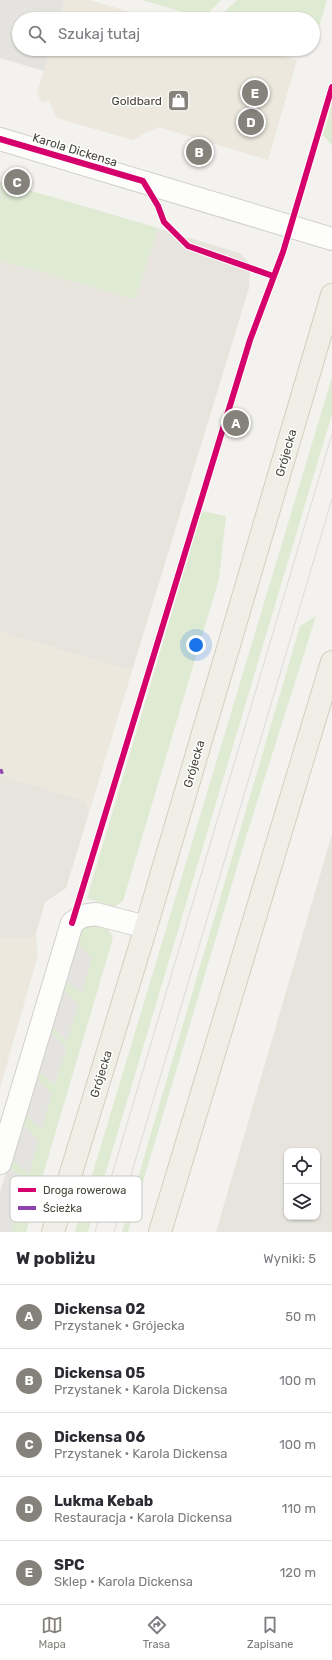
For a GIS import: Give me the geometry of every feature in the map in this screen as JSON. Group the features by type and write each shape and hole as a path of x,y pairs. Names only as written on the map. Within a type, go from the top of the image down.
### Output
{"main road":[{"name":"Grójecka","path":"70,1176 146,927 332,295"},
{"path":"160,1232 332,662"},
{"name":"Grójecka","path":"53,1232 56,1222"}],"street":[{"name":"Karola Dickensa","path":"0,139 332,239"},
{"path":"0,1163 72,923 82,916 96,914 146,927"}],"shaded area":[{"path":"0,0 65,0 61,12 12,12 12,56 48,56 44,71 0,58"},
{"path":"65,0 89,0 131,12 61,12"},
{"path":"48,56 283,56 297,60 268,160 158,127 132,140 57,118 48,100 42,103 37,93"},
{"path":"0,182 240,253 250,264 249,288 132,671 0,632"},
{"path":"0,632 132,671 89,813 85,801 0,775"},
{"path":"0,775 85,801 89,813 66,888 45,902 36,934 32,938 0,938"},
{"path":"332,834 332,1232 216,1232"},
{"path":"36,935 38,955 0,1088 0,938 32,938"},
{"path":"75,940 92,958 82,994 63,978"},
{"path":"60,987 79,1004 67,1041 49,1023"},
{"path":"48,1030 67,1048 54,1085 36,1069"},
{"path":"34,1076 52,1093 42,1130 23,1113"},
{"path":"20,1122 39,1140 29,1174 10,1158"},
{"path":"8,1166 20,1176 10,1176 10,1222 14,1222 11,1232 0,1232 0,1192"}],"green space":[{"path":"142,0 221,0 209,12 183,12"},
{"path":"237,0 327,0 320,24 320,12 224,12"},
{"path":"332,104 332,146 323,135"},
{"path":"1,182 158,228 135,299 0,260"},
{"path":"332,377 332,414 105,1176 92,1176"},
{"path":"202,511 226,516 219,579 123,901 114,907 87,898"},
{"path":"316,616 246,837 142,1185 142,1176 138,1176 300,626"},
{"path":"92,925 109,930 113,938 43,1176 20,1176 8,1166 10,1158 29,1174 20,1122 23,1113 42,1129 34,1076 36,1069 54,1085 67,1048 48,1030 49,1023 67,1041 60,987 63,978 82,993 76,959 75,940 77,934 86,926"},
{"path":"14,1222 29,1222 26,1232 11,1232"},
{"path":"78,1222 91,1222 88,1232 75,1232"},
{"path":"125,1222 131,1222 128,1232 122,1232"}],"tram line":[{"path":"112,1176 332,434"},
{"path":"131,1176 332,499"},
{"path":"95,1232 98,1222"},
{"path":"114,1232 117,1222"}],"cycle path":[{"path":"72,923 250,340 283,252 332,87"},
{"path":"0,139 143,181 158,206 164,222 188,246 273,276"}],"place":[{"name":"SPC","path":"255,93"},
{"name":"Goldbard","path":"178,101"},
{"name":"Lukma Kebab","path":"251,122"},
{"name":"Dickensa 05","path":"199,152"},
{"name":"Dickensa 06","path":"17,182"},
{"name":"Dickensa 02","path":"236,423"}]}
